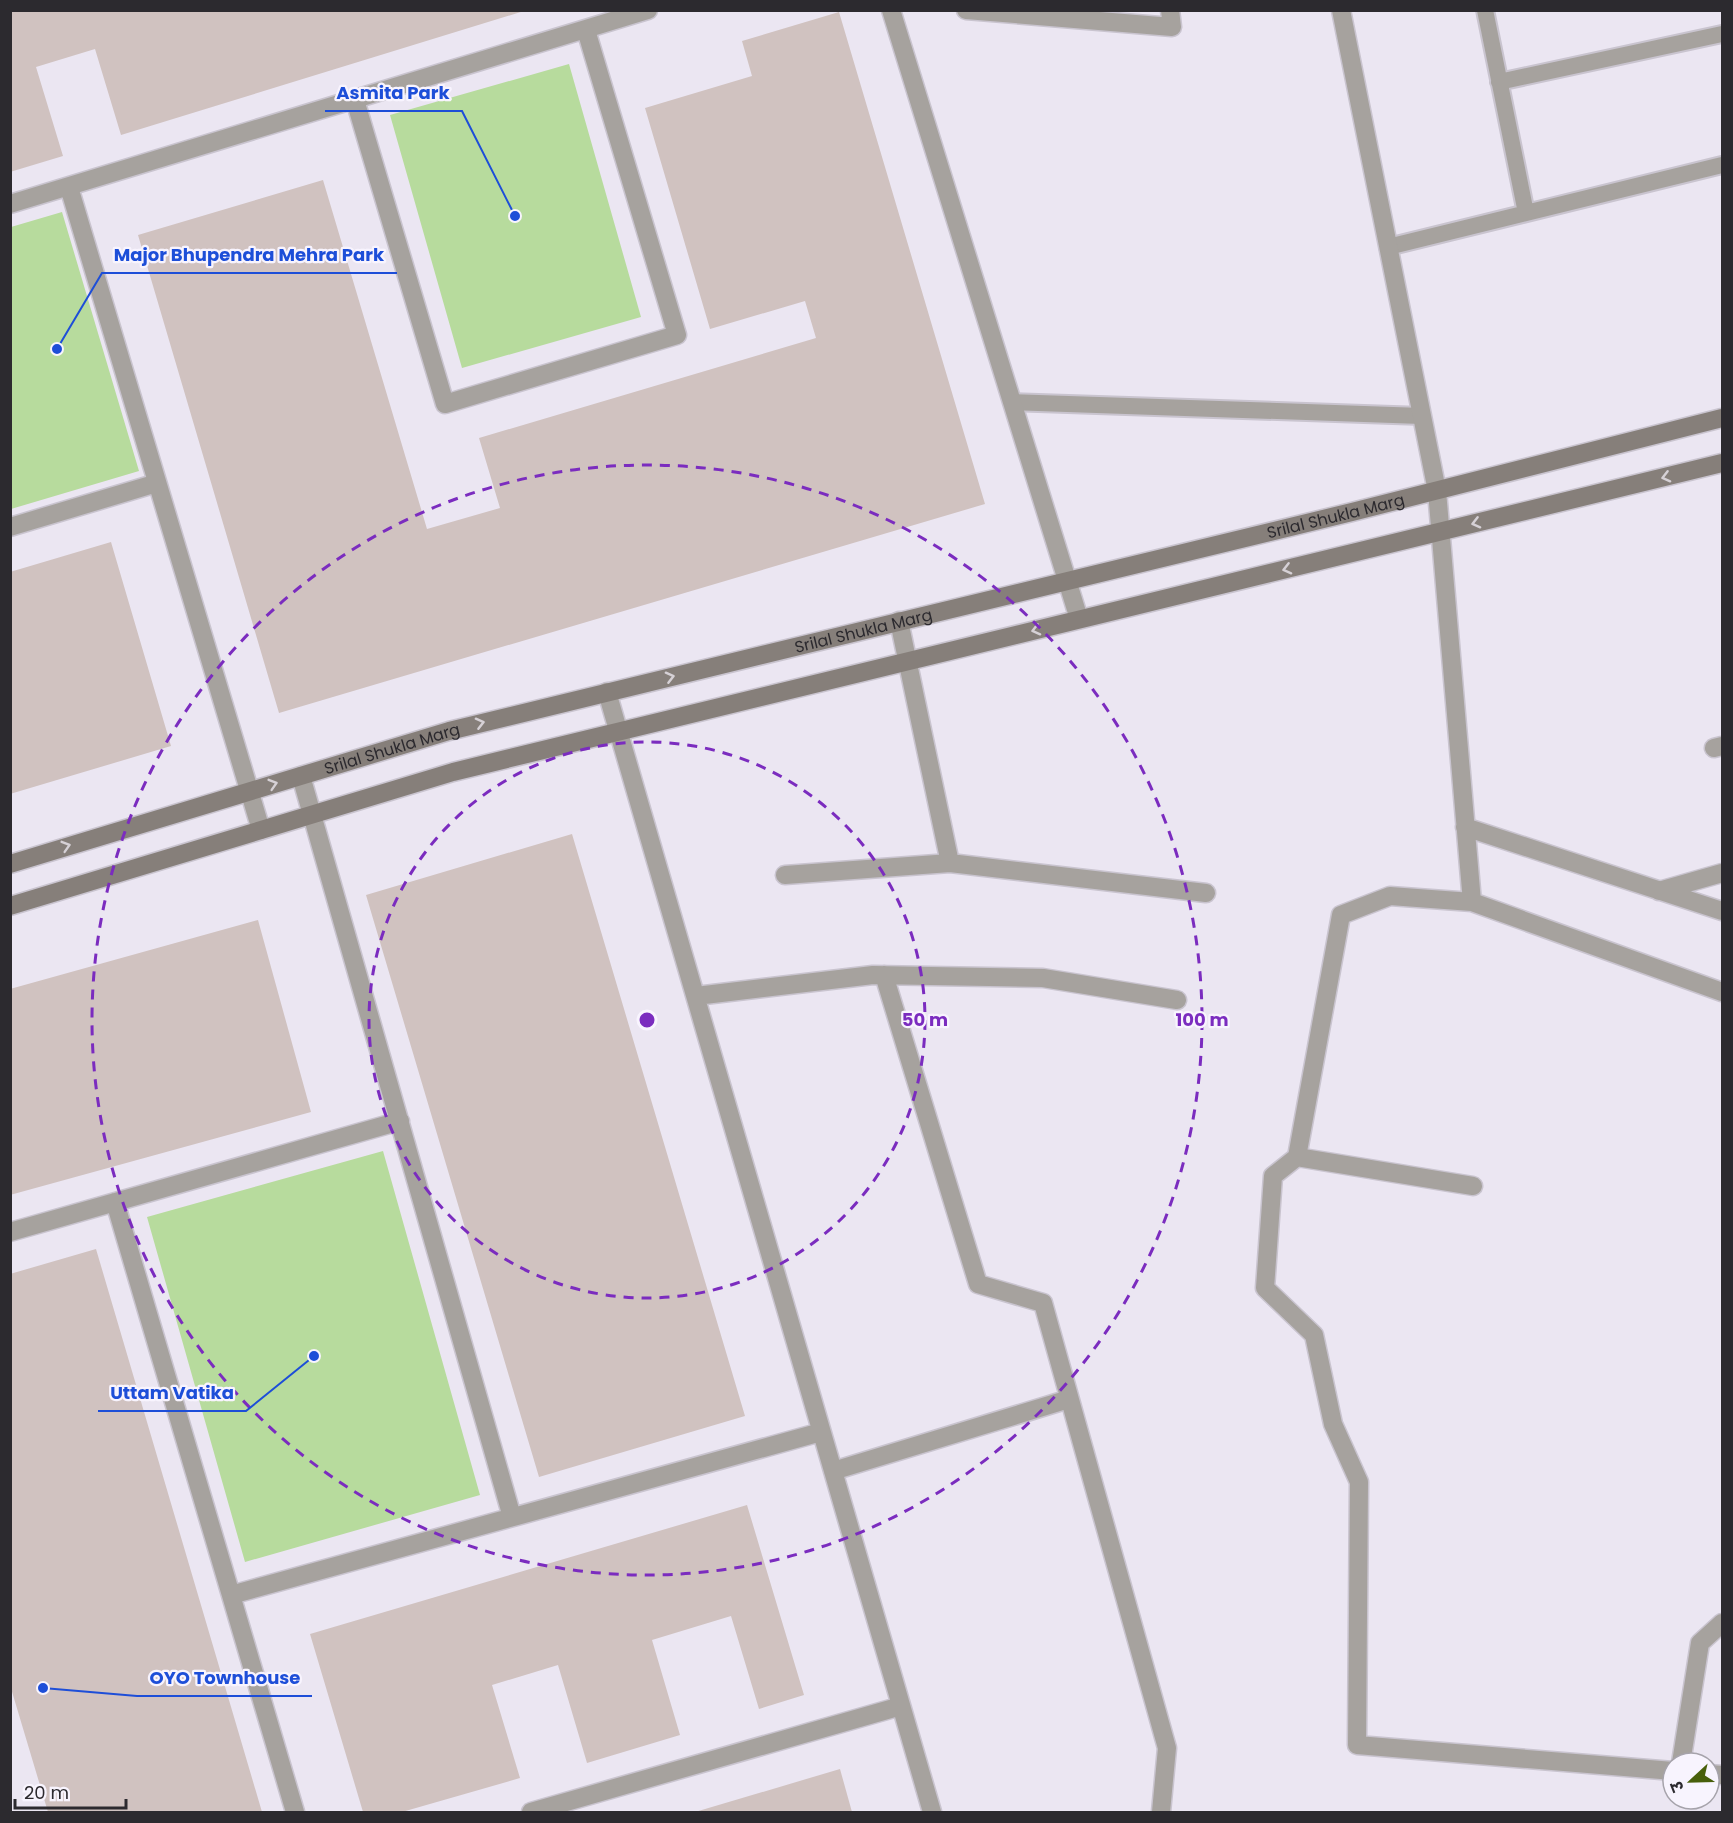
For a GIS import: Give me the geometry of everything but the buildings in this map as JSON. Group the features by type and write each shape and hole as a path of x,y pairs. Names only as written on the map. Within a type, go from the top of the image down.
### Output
{"street":[{"path":"10,204 648,10"},
{"path":"891,10 1079,619"},
{"path":"966,10 1172,27 1170,10"},
{"path":"1341,10 1437,490 1472,902"},
{"path":"355,100 445,404 677,335 586,30"},
{"path":"69,187 261,830"},
{"name":"Srilal Shukla Marg","path":"10,864 449,731 1068,581 1722,418"},
{"path":"10,906 453,772 1722,463"},
{"path":"10,527 157,483"},
{"path":"899,621 950,863"},
{"path":"608,692 932,1812"},
{"path":"301,776 512,1517"},
{"path":"1465,827 1722,911"},
{"path":"785,875 950,863 1206,893"},
{"path":"1659,891 1722,873"},
{"path":"1661,1770 1357,1745 1359,1482 1333,1424 1314,1335 1265,1288 1273,1176 1297,1157 1341,915 1390,896 1472,902 1722,992"},
{"path":"696,996 884,975 1043,978 1178,1000"},
{"path":"884,975 978,1284 1042,1303 1167,1748 1161,1812"},
{"path":"10,1232 400,1121"},
{"path":"1297,1157 1473,1186"},
{"path":"115,1202 295,1812"},
{"path":"833,1471 1070,1399"},
{"path":"231,1594 821,1432"},
{"path":"1683,1751 1700,1643 1722,1623"},
{"path":"531,1812 593,1804 901,1706"}],"lane":[{"path":"1485,10 1526,213"},
{"path":"1499,82 1722,34"},
{"path":"1388,247 1722,165"},
{"path":"1012,402 1422,416"}],"green space":[{"path":"569,64 641,317 462,368 390,115"},
{"path":"62,212 139,471 11,509 11,227"},
{"path":"383,1151 480,1495 245,1562 147,1217"}],"place":[{"name":"Asmita Park","path":"515,216"},
{"name":"Major Bhupendra Mehra Park","path":"57,349"},
{"name":"Uttam Vatika","path":"314,1356"},
{"name":"OYO Townhouse","path":"43,1688"}]}
